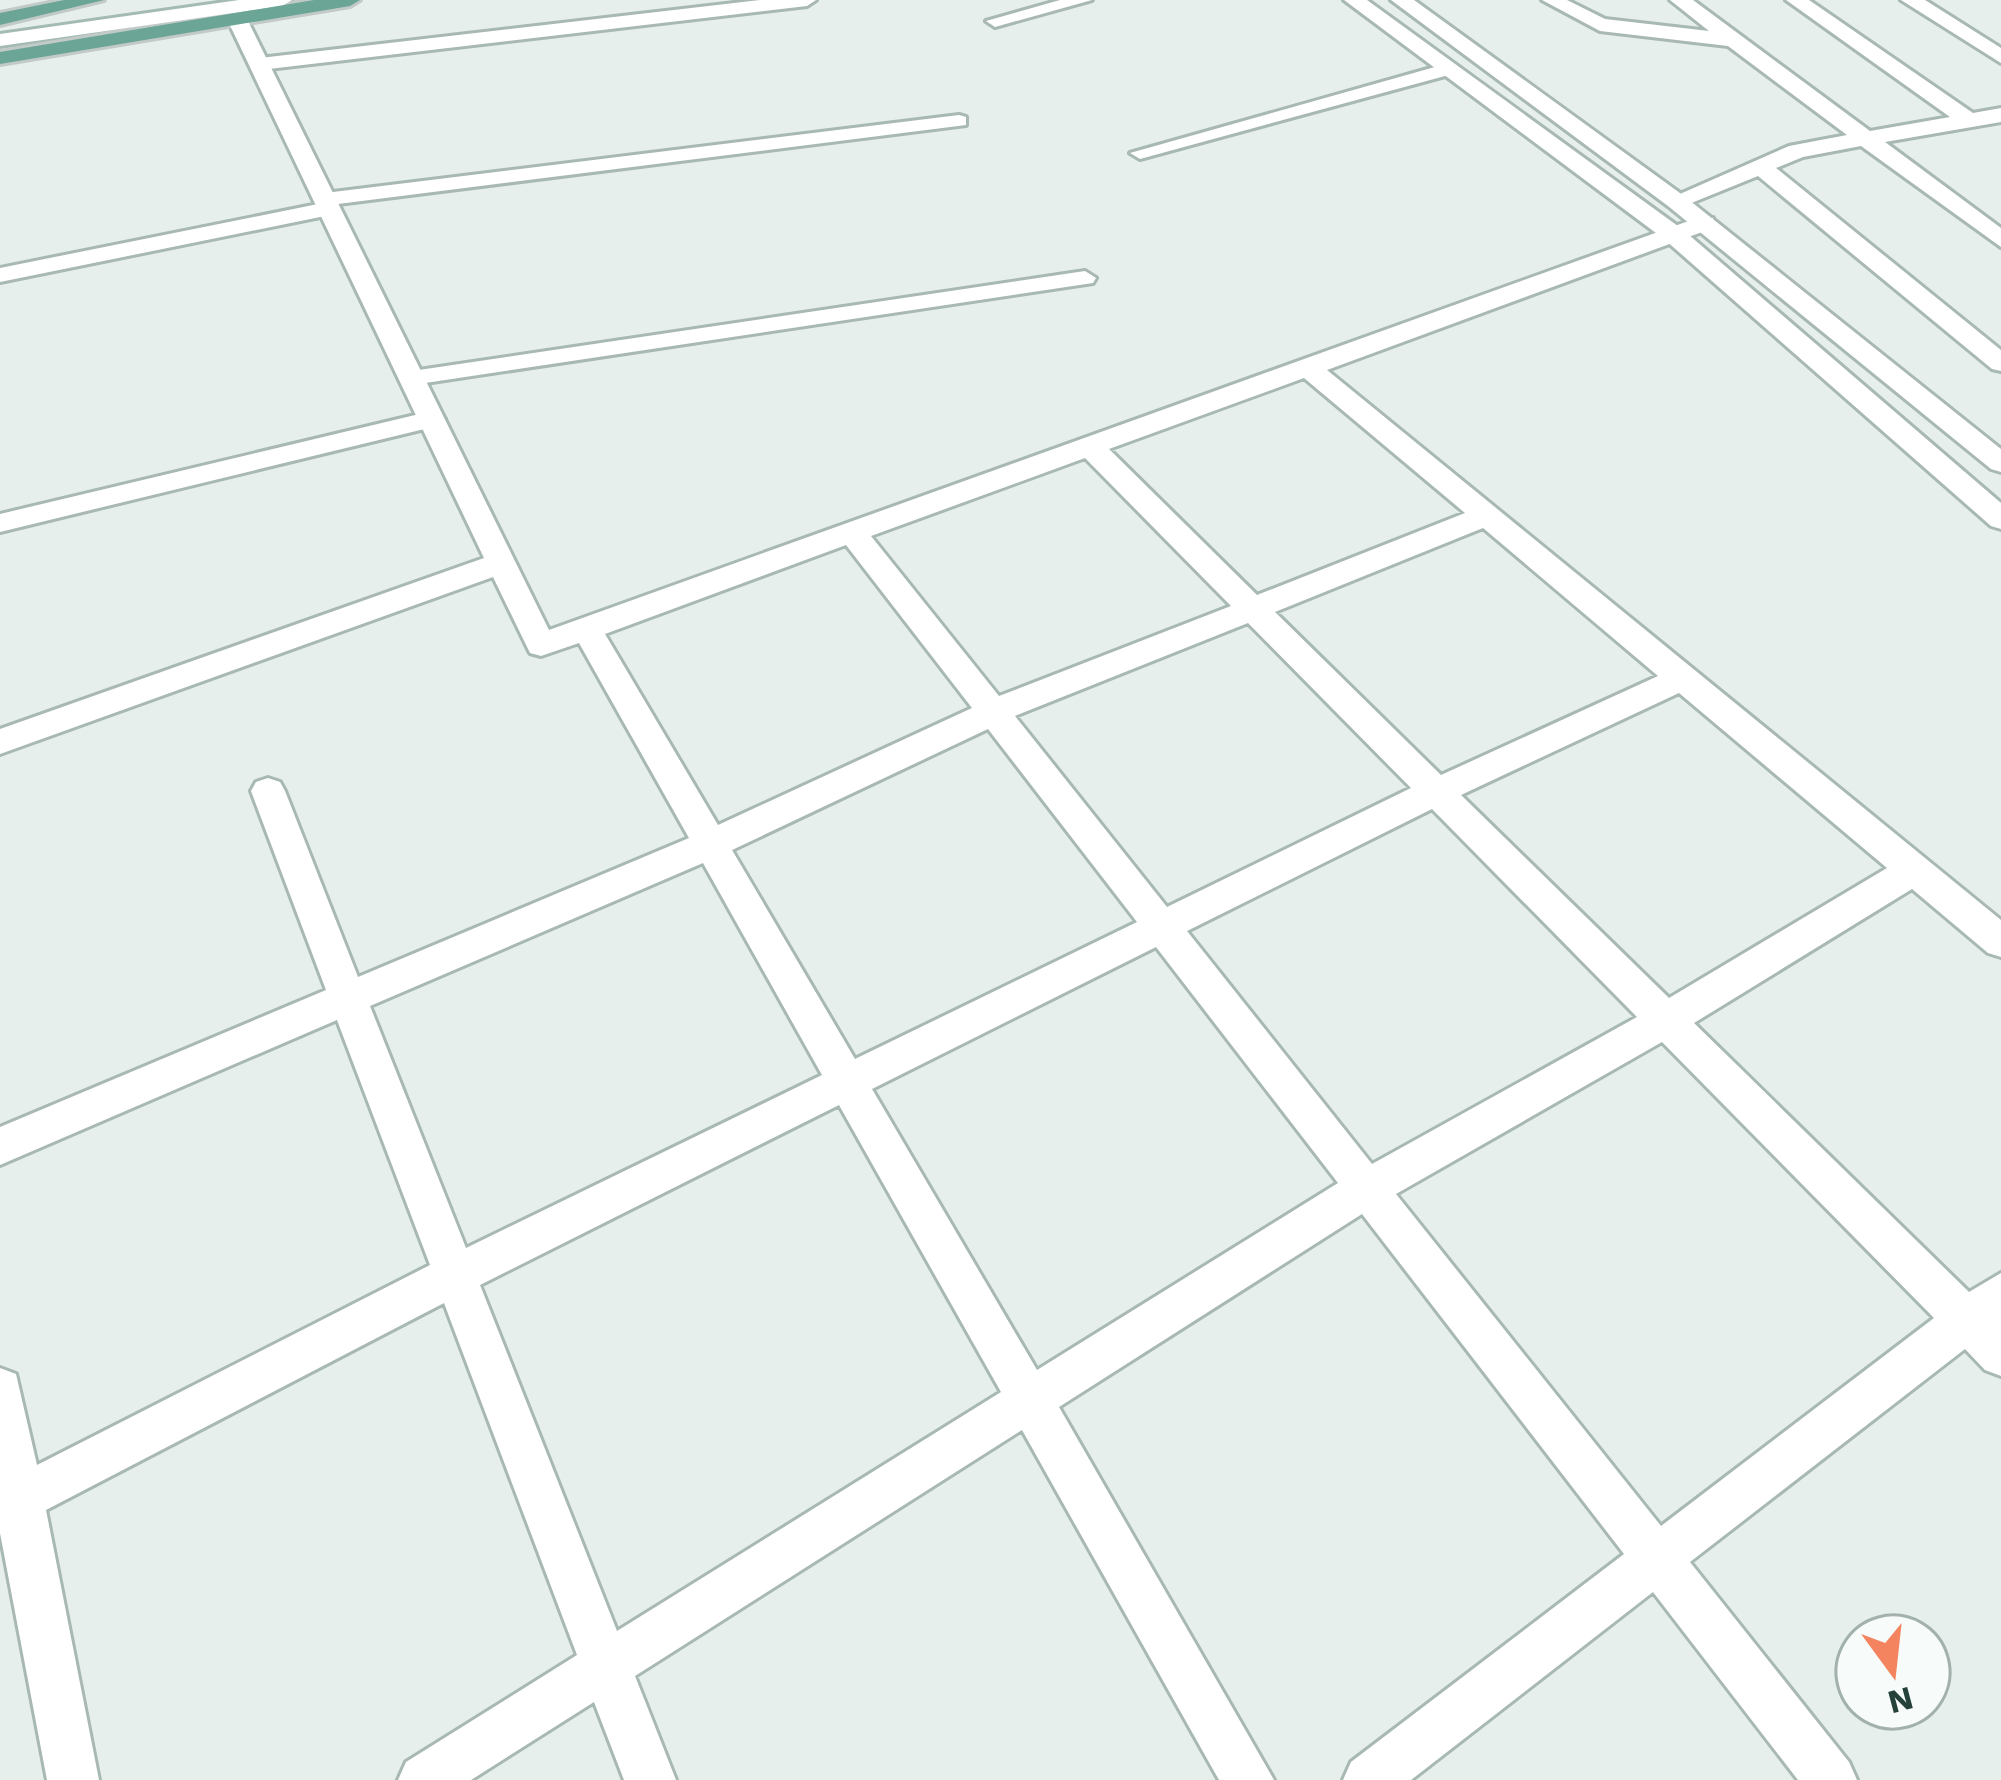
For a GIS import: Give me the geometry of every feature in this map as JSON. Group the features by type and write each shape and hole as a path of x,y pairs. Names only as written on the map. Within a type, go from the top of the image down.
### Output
{"main road":[{"path":"0,19 94,0"},
{"path":"0,58 350,0"}],"street":[{"path":"0,39 177,0"},
{"path":"0,39 282,0"},
{"path":"1354,0 1673,234 2001,519"},
{"path":"1401,0 1705,223 2001,464"},
{"path":"1552,0 1600,25 1734,41"},
{"path":"1680,0 2001,240"},
{"path":"1796,0 1983,118 2001,136"},
{"path":"1911,0 2001,57"},
{"path":"237,20 541,645 1705,223"},
{"path":"1676,201 1797,152 1983,118"},
{"path":"1760,166 2001,363"},
{"path":"1307,368 2001,942"},
{"path":"1089,446 1666,1020 1984,1307 2001,1354"},
{"path":"0,1146 711,844 993,712 1486,516"},
{"path":"852,532 1831,1780"},
{"path":"0,742 501,563"},
{"path":"587,629 1248,1780"},
{"path":"10,1503 455,1275 1435,792 1682,679"},
{"path":"268,791 650,1780"},
{"path":"424,1780 1366,1189 1666,1020 1914,870"},
{"path":"1369,1780 1984,1307"},
{"path":"0,1390 10,1503 73,1780"}],"lane":[{"path":"260,64 807,0"},
{"path":"994,21 1082,0"},
{"path":"1140,153 1448,69"},
{"path":"0,275 327,204 959,121"},
{"path":"412,378 1085,278"},
{"path":"0,523 432,419"}]}
